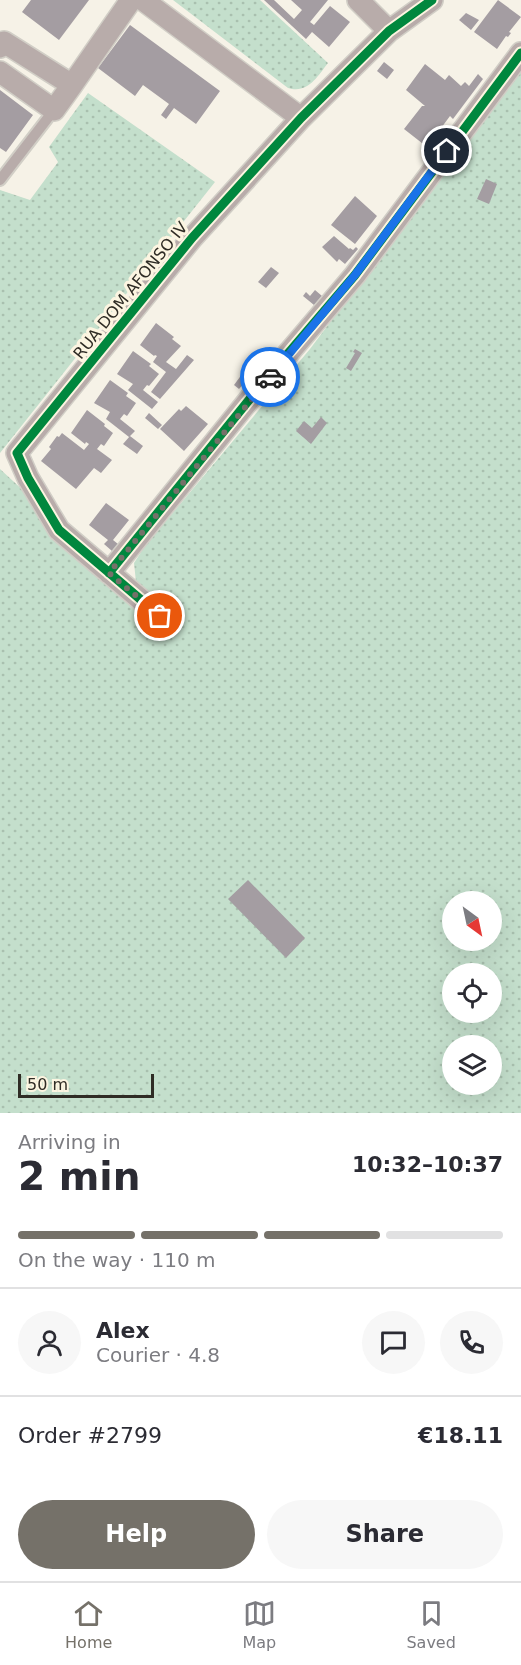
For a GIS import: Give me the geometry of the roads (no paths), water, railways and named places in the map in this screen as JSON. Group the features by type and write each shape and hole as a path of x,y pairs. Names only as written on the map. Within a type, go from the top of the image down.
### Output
{"street":[{"path":"0,72 54,110 131,0"},
{"path":"143,0 301,118"},
{"path":"358,0 389,32"},
{"name":"RUA DOM AFONSO IV","path":"160,616 59,530 9,446 301,118 389,32 432,0"},
{"path":"0,47 4,42 72,85"},
{"path":"109,573 257,390 348,284 521,53"}],"lane":[{"path":"0,180 54,110"}]}
